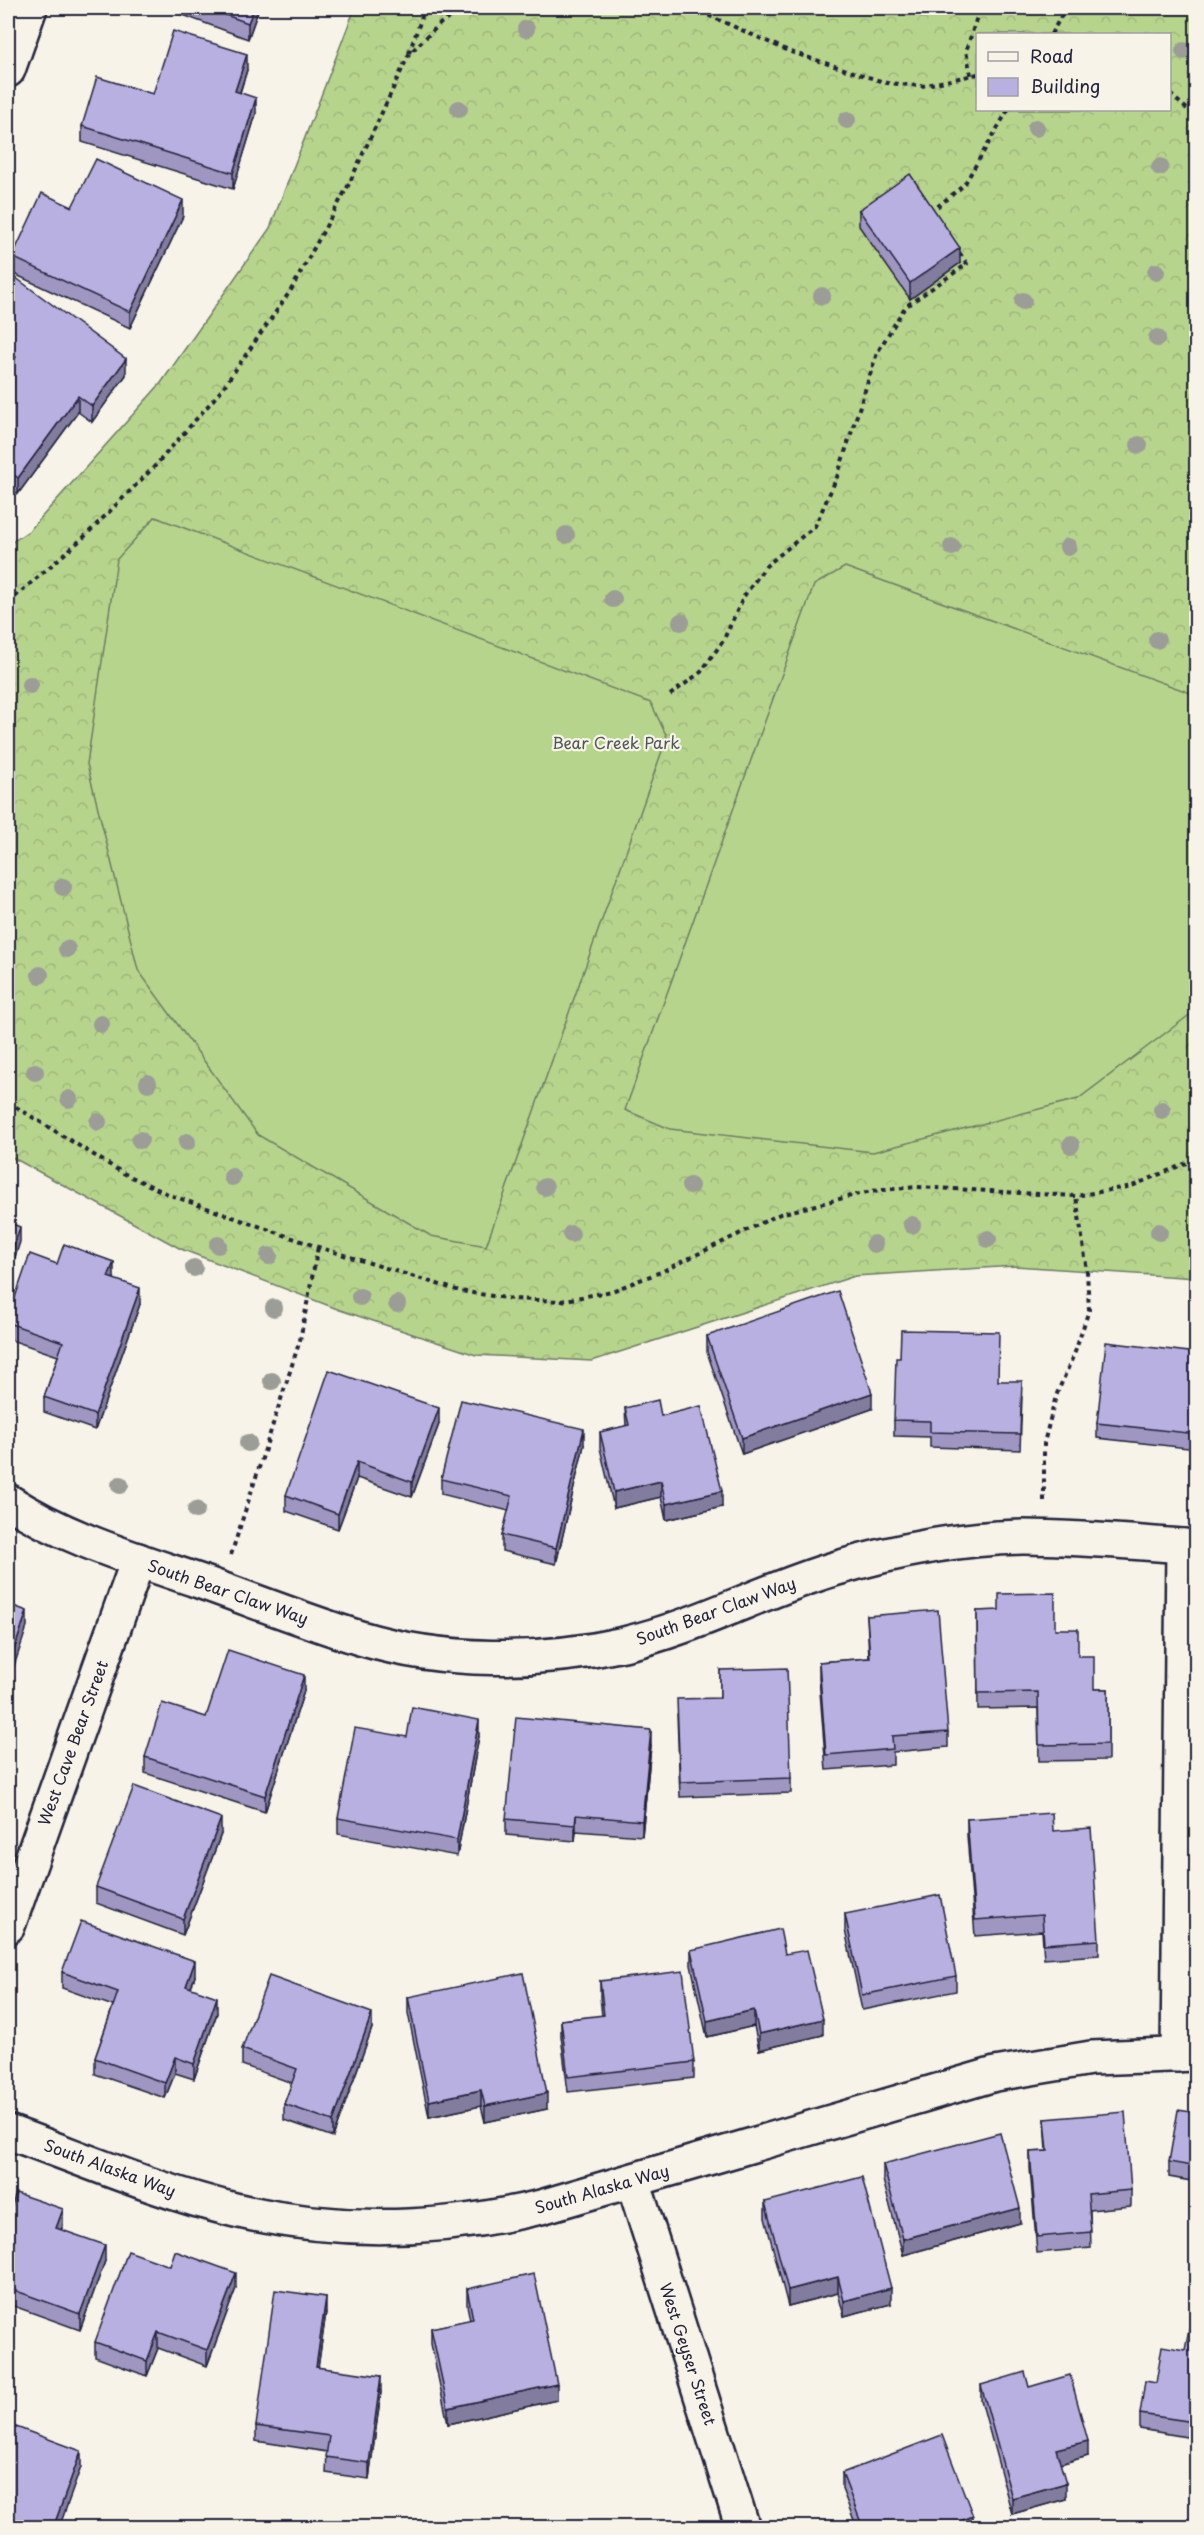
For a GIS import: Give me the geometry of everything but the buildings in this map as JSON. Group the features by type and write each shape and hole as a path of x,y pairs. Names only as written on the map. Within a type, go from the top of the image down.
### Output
{"street":[{"path":"8,70 30,8"},
{"name":"South Bear Claw Way","path":"8,1501 56,1528 138,1560 362,1638 422,1651 479,1657 552,1655 623,1644 666,1631 830,1570 875,1557 967,1541 1044,1538 1190,1547"},
{"path":"1187,2054 1190,1547"},
{"name":"West Cave Bear Street","path":"8,1926 138,1560"},
{"name":"South Alaska Way","path":"8,2132 185,2195 234,2210 288,2220 341,2226 401,2228 495,2217 633,2181 995,2074 1091,2058 1187,2054"},
{"name":"West Geyser Street","path":"633,2181 743,2528"}],"path":[{"path":"8,603 84,537 155,466 220,392 291,290 348,186 409,54 425,8"},
{"path":"409,54 441,23 465,8"},
{"path":"692,8 791,52 887,83 922,86 976,74"},
{"path":"1052,33 1066,8"},
{"path":"971,75 966,51 977,17"},
{"path":"1171,95 1197,117"},
{"path":"938,220 932,211 964,185 1007,111"},
{"path":"670,695 701,672 723,640 744,596 766,566 815,526 837,477 877,353 905,307 967,264 955,246"},
{"path":"8,1102 123,1173 171,1195 318,1247 460,1291 512,1299 561,1301 612,1291 663,1271 780,1214 871,1191 917,1187 1076,1196 1132,1186 1197,1159"},
{"path":"1044,1538 1044,1443 1056,1396 1075,1352 1089,1310 1087,1271 1076,1196"},
{"path":"219,1588 300,1340 318,1247"}],"green space":[{"name":"Bear Creek Park","path":"355,8 1196,8 1196,1278 1015,1266 855,1276 592,1361 476,1355 340,1310 181,1249 8,1155 8,545 30,530 161,383 270,228"},
{"path":"155,517 651,703 667,737 486,1246 431,1236 258,1135 138,970 87,764 117,559"},
{"path":"845,567 1196,695 1196,1010 1078,1099 873,1152 670,1129 625,1110 814,585"}]}
